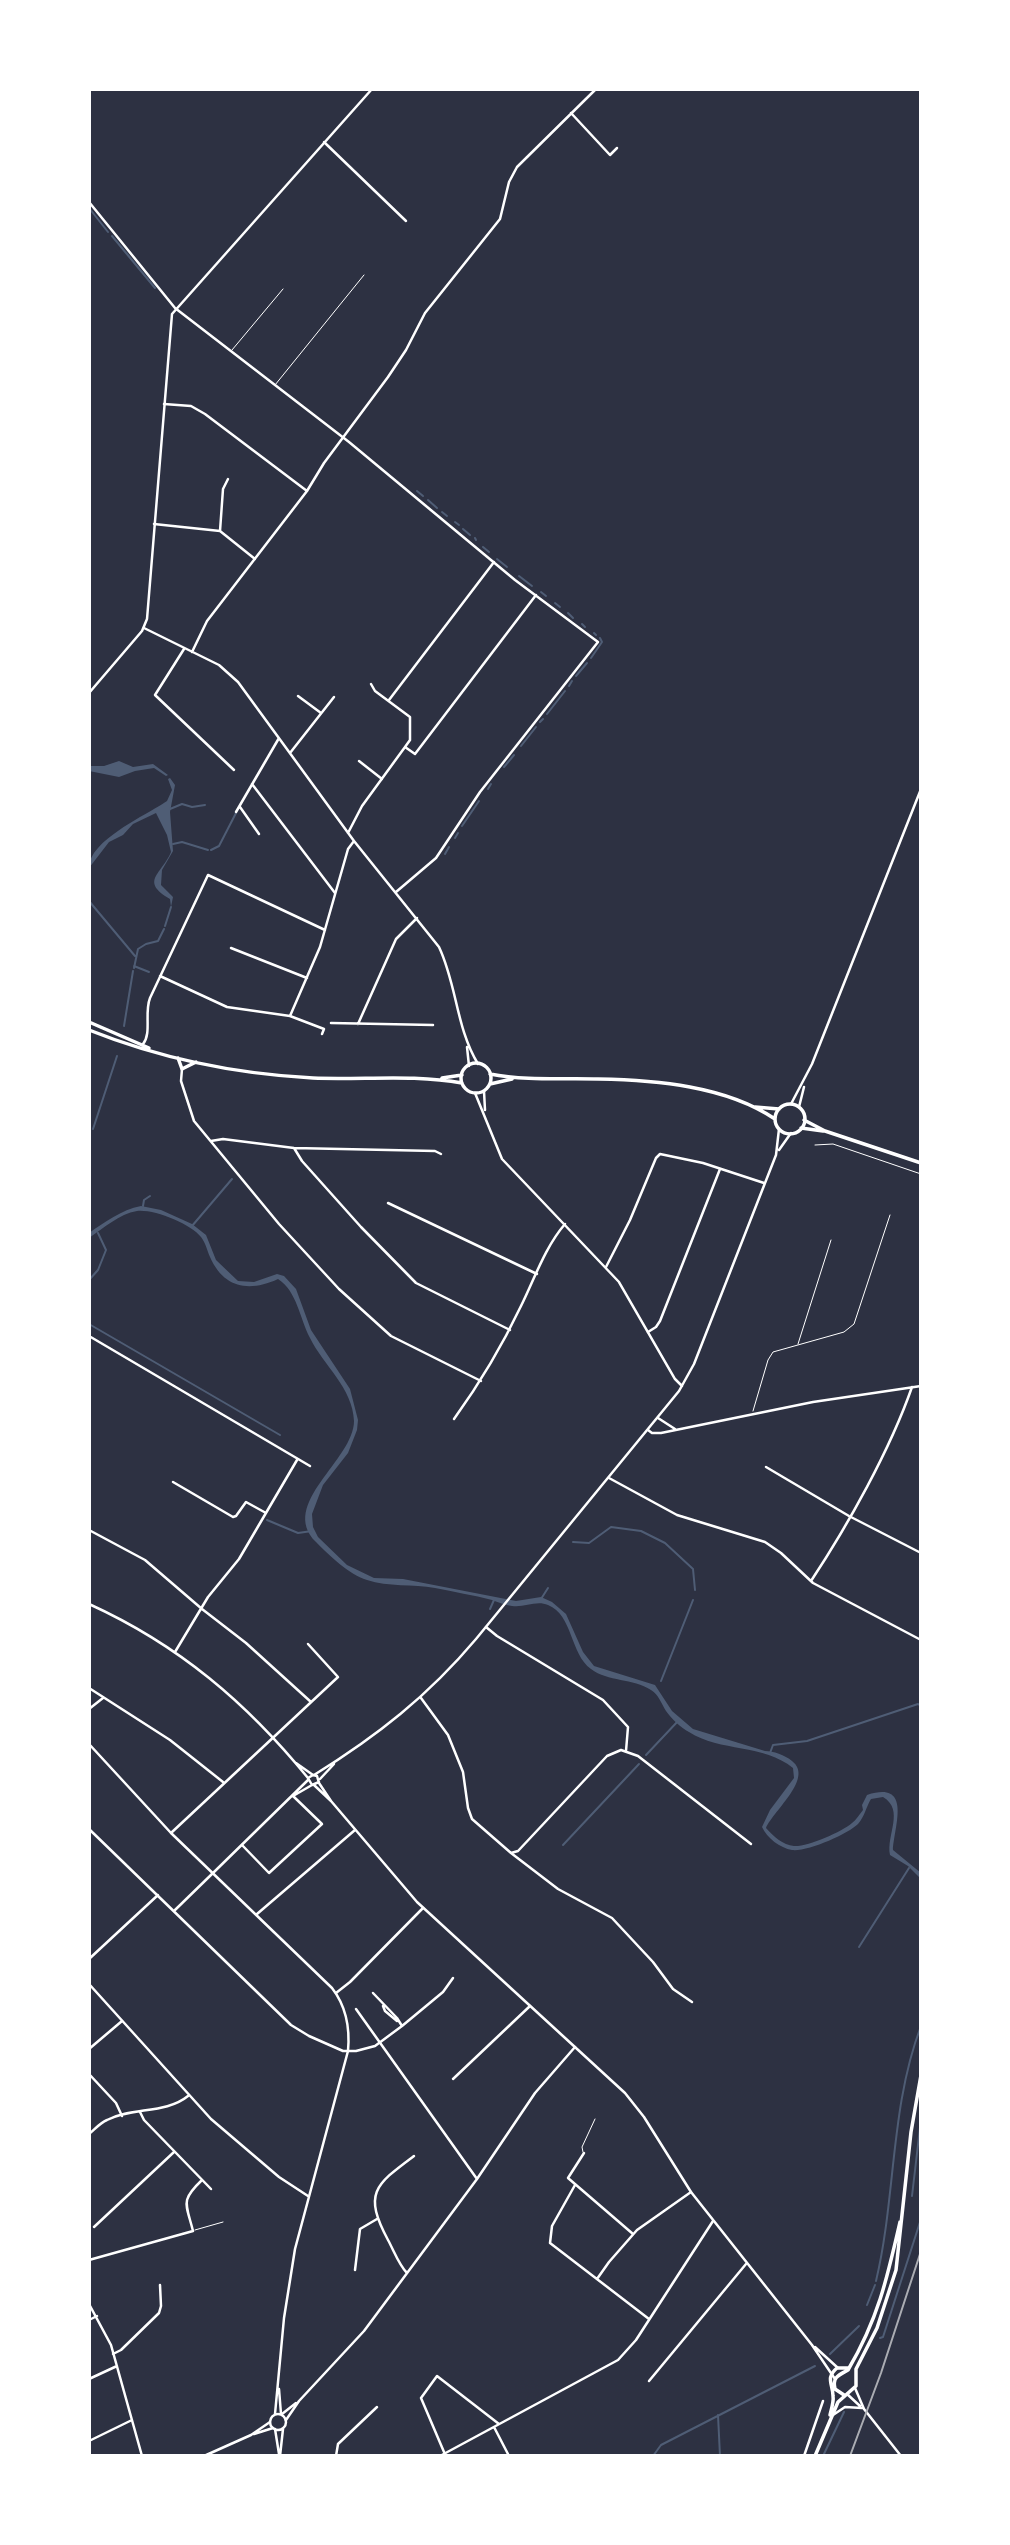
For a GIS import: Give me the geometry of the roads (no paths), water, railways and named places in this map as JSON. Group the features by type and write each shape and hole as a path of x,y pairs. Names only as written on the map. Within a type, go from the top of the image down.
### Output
{"main road":[{"path":"89,1022 151,1049"},
{"path":"89,1030 127,1044 247,1071 302,1077 440,1079 462,1083"},
{"path":"177,1056 182,1069 197,1061"},
{"path":"490,1084 490,1074 486,1067 478,1064 469,1066 462,1075 462,1083 466,1089 475,1093 484,1091 490,1084 514,1078"},
{"path":"490,1074 514,1078 650,1082 697,1090 753,1107 775,1119 779,1129 791,1133 801,1128 825,1131 921,1163"},
{"path":"440,1079 462,1075"},
{"path":"753,1107 779,1109 791,1104 799,1107 804,1119 825,1131"},
{"path":"775,1119 779,1109"},
{"path":"801,1128 804,1119"},
{"path":"855,2374 893,2286 900,2250 912,2124 921,2074"},
{"path":"846,2394 835,2389 835,2378 849,2368 871,2325 884,2292 903,2210"},
{"path":"815,2456 831,2417 846,2394 855,2388 855,2374 849,2368 838,2368 832,2373 830,2384 833,2399 828,2423"}],"street":[{"path":"89,693 144,628 147,619 170,321 175,308 372,89"},
{"path":"192,652 207,621 307,491 322,466 398,362 425,313 500,219 509,182 517,167 596,89"},
{"path":"571,113 610,155 617,148"},
{"path":"324,142 406,221"},
{"path":"89,202 175,308 598,642 480,792 434,862 396,892"},
{"path":"164,404 186,405 197,409 307,491"},
{"path":"220,531 223,489 228,479"},
{"path":"154,524 220,531 255,559"},
{"path":"389,700 494,562"},
{"path":"405,747 415,754 537,595"},
{"path":"144,628 219,665 231,674 354,841 436,942 443,957 467,1044 469,1066"},
{"path":"184,649 155,695 234,770"},
{"path":"348,833 362,806 410,740 411,719 375,691 371,684"},
{"path":"298,696 321,713"},
{"path":"290,753 334,697"},
{"path":"236,812 279,738"},
{"path":"359,761 382,779"},
{"path":"252,784 328,887 336,893"},
{"path":"791,1104 804,1082 921,789"},
{"path":"240,807 259,834"},
{"path":"290,1016 326,930 348,849 354,841"},
{"path":"143,1044 148,1039 147,1007 208,875 326,930"},
{"path":"358,1024 396,939 417,918"},
{"path":"231,948 307,978"},
{"path":"160,976 227,1007 290,1016 324,1028 322,1034"},
{"path":"331,1023 433,1026"},
{"path":"467,1044 478,1064"},
{"path":"182,1069 181,1081 191,1115 297,1244 368,1318 397,1340 481,1381"},
{"path":"799,1107 804,1082"},
{"path":"484,1091 485,1113"},
{"path":"475,1093 502,1159 623,1288 675,1379 682,1386"},
{"path":"777,1153 779,1129"},
{"path":"174,1911 308,1779 380,1732 421,1698 453,1665 658,1418 682,1386 694,1364 777,1153 791,1133"},
{"path":"211,1142 219,1139 294,1148 435,1151 441,1154"},
{"path":"294,1148 302,1161 361,1227 416,1283 510,1330"},
{"path":"606,1267 657,1156 665,1154 765,1184"},
{"path":"648,1332 660,1321 720,1169"},
{"path":"388,1203 537,1274"},
{"path":"454,1419 481,1381 565,1224"},
{"path":"89,1336 310,1465"},
{"path":"648,1430 655,1433 921,1386"},
{"path":"811,1581 900,1422 912,1387"},
{"path":"658,1418 675,1429"},
{"path":"176,1651 217,1584 239,1559 298,1459"},
{"path":"766,1468 849,1516 921,1553"},
{"path":"609,1478 677,1515 768,1544 811,1581 921,1640"},
{"path":"173,1482 233,1517 246,1502 266,1513"},
{"path":"89,1530 145,1560 246,1643 311,1702"},
{"path":"89,1604 132,1624 176,1651 233,1698 331,1801"},
{"path":"486,1626 497,1636 606,1702 628,1727 626,1751"},
{"path":"171,1833 338,1677 307,1644"},
{"path":"89,1688 170,1740 223,1782"},
{"path":"89,1709 104,1697"},
{"path":"421,1698 448,1735 463,1772 467,1805 472,1819 558,1889 612,1918 653,1962 673,1989 692,2002"},
{"path":"89,1744 171,1833 336,1993 346,2018 348,2051 308,2196 289,2285 275,2414 270,2422 251,2435"},
{"path":"511,1852 518,1851 607,1756 626,1751 637,1755 751,1844"},
{"path":"296,1763 314,1775 331,1801 424,1908 630,2098 691,2192 807,2336 835,2378"},
{"path":"293,1796 319,1781 334,1764"},
{"path":"242,1845 269,1873 312,1835 322,1824 293,1796"},
{"path":"89,1829 293,2027 325,2044 348,2051 380,2044 443,1992 453,1978"},
{"path":"256,1915 355,1830"},
{"path":"89,1959 158,1895"},
{"path":"336,1993 424,1908"},
{"path":"89,1984 188,2096 254,2157 308,2196"},
{"path":"373,1993 383,2006 389,2008 402,2026"},
{"path":"453,2079 530,2006"},
{"path":"356,2009 477,2179"},
{"path":"89,2049 122,2021"},
{"path":"275,2414 281,2414 299,2401 352,2347 477,2179 535,2093 575,2047"},
{"path":"89,2074 116,2103 122,2116"},
{"path":"89,2134 105,2121 178,2103 188,2096"},
{"path":"140,2112 144,2120 211,2189"},
{"path":"94,2227 174,2152"},
{"path":"584,2153 568,2178 633,2234"},
{"path":"407,2273 377,2219 375,2194 388,2175 414,2156"},
{"path":"89,2260 193,2231 185,2200 187,2194 202,2180"},
{"path":"575,2185 552,2226 550,2243 649,2319"},
{"path":"597,2280 633,2234 691,2192"},
{"path":"355,2270 358,2233 377,2219"},
{"path":"440,2456 608,2367 628,2351 713,2221"},
{"path":"649,2381 747,2263"},
{"path":"113,2354 121,2350 159,2313 160,2284"},
{"path":"89,2304 113,2354 142,2456"},
{"path":"89,2320 97,2316"},
{"path":"812,2345 838,2368"},
{"path":"89,2379 117,2366"},
{"path":"447,2454 421,2398 437,2376 499,2424"},
{"path":"279,2386 281,2414 286,2420"},
{"path":"855,2388 863,2408"},
{"path":"846,2394 863,2408 898,2455"},
{"path":"279,2456 286,2420 299,2401"},
{"path":"804,2456 823,2401"},
{"path":"336,2456 338,2445 377,2407"},
{"path":"831,2417 845,2407 863,2408"},
{"path":"89,2441 132,2420"},
{"path":"270,2422 279,2456"},
{"path":"494,2427 509,2456"},
{"path":"204,2456 251,2435 283,2429"}],"lane":[{"path":"274,386 364,275"},
{"path":"230,351 283,289"},
{"path":"815,1144 833,1144 921,1174"},
{"path":"753,1414 770,1356 777,1350 844,1332 854,1324 890,1216"},
{"path":"798,1345 831,1240"},
{"path":"327,2105 333,2107"},
{"path":"584,2153 582,2147 595,2119"},
{"path":"193,2231 223,2222"}],"water":[{"path":"119,761 133,767 153,764 168,775 154,768 119,777 89,771 91,766 104,766"},
{"path":"168,779 175,785 170,812 173,851 162,870 161,885 173,897 171,907 170,899 161,893 154,882 171,852 167,835 156,813 133,824 123,835 109,842 89,868 98,848 108,838 167,801 172,790"},
{"path":"141,1206 161,1210 192,1224 206,1235 216,1260 238,1281 254,1282 277,1274 284,1276 296,1289 311,1330 350,1389 358,1420 348,1453 323,1485 312,1514 313,1527 318,1537 347,1565 374,1578 403,1579 516,1601 541,1597 552,1602 566,1614 583,1652 594,1666 655,1685 672,1711 693,1729 779,1754 792,1761 798,1768 796,1785 766,1828 778,1840 794,1846 824,1838 841,1831 855,1820 863,1810 862,1805 867,1795 881,1792 891,1794 898,1808 893,1850 921,1873 921,1879 908,1866 890,1855 894,1816 889,1802 883,1797 871,1799 858,1824 827,1842 792,1850 774,1842 762,1827 770,1810 794,1778 793,1768 769,1755 701,1738 676,1723 651,1690 591,1669 579,1654 562,1617 548,1605 539,1603 512,1606 435,1588 375,1582 353,1574 333,1559 316,1542 307,1527 306,1513 311,1497 351,1436 354,1421 349,1398 310,1338 290,1291 278,1279 258,1286 239,1285 230,1281 216,1268 204,1242 196,1232 153,1212 137,1211 124,1215 89,1238 89,1233 107,1221"}],"waterway":[{"path":"89,208 108,232"},
{"path":"112,236 155,288"},
{"path":"417,491 423,496"},
{"path":"428,500 437,508"},
{"path":"442,512 447,516"},
{"path":"455,522 459,525"},
{"path":"463,529 470,535"},
{"path":"483,547 489,552"},
{"path":"497,559 507,567"},
{"path":"519,576 532,586"},
{"path":"541,592 546,596"},
{"path":"555,603 560,607"},
{"path":"568,613 573,618"},
{"path":"582,624 585,627"},
{"path":"591,658 602,642 600,638"},
{"path":"576,676 587,663"},
{"path":"569,686 572,681"},
{"path":"547,714 565,691"},
{"path":"540,722 543,719"},
{"path":"521,746 536,727"},
{"path":"504,767 514,755"},
{"path":"488,789 491,784"},
{"path":"462,826 479,801"},
{"path":"170,809 182,804 192,807 205,805"},
{"path":"211,850 219,846 236,813"},
{"path":"455,838 458,833"},
{"path":"173,844 182,842 208,850"},
{"path":"445,854 449,847"},
{"path":"89,901 135,956"},
{"path":"165,926 171,907"},
{"path":"134,968 138,949 158,941 164,929"},
{"path":"134,966 149,972"},
{"path":"124,1026 133,971"},
{"path":"93,1129 117,1056"},
{"path":"192,1226 232,1179"},
{"path":"143,1206 144,1200 150,1196"},
{"path":"89,1280 98,1270 106,1250 98,1233"},
{"path":"89,1324 280,1435"},
{"path":"267,1520 298,1533 312,1531"},
{"path":"573,1542 589,1543 611,1527 641,1531 665,1543 693,1569 695,1590"},
{"path":"541,1599 548,1588"},
{"path":"490,1609 494,1600"},
{"path":"661,1681 693,1600"},
{"path":"770,1753 773,1745 807,1741 918,1704 921,1706"},
{"path":"646,1755 679,1720"},
{"path":"563,1845 639,1764"},
{"path":"859,1947 909,1868"},
{"path":"876,2281 887,2217 898,2120 911,2057 921,2026"},
{"path":"912,2196 921,2119"},
{"path":"880,2338 883,2337 921,2219"},
{"path":"867,2305 875,2285"},
{"path":"830,2354 859,2326"},
{"path":"653,2456 661,2445 815,2366"},
{"path":"823,2456 844,2412"},
{"path":"718,2415 720,2456"}],"railway":[{"path":"850,2456 881,2373 921,2251"}]}
